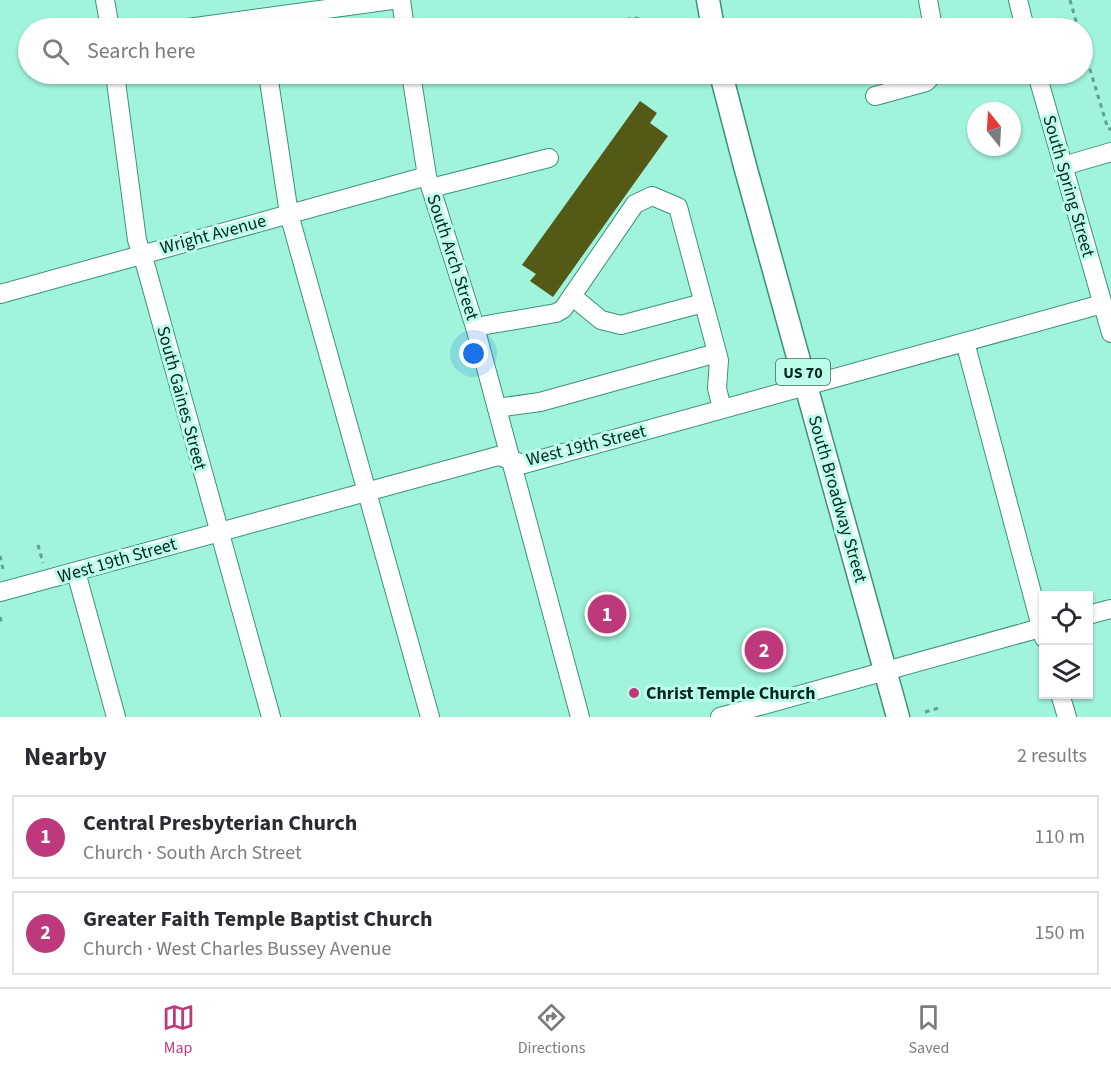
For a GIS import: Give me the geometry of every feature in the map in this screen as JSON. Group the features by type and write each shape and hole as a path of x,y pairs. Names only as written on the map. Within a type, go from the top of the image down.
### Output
{"main road":[{"path":"708,0 711,18"},
{"name":"South Broadway Street","path":"724,84 898,717"}],"street":[{"path":"105,0 108,18"},
{"path":"253,0 258,18"},
{"path":"288,18 392,0"},
{"path":"401,0 404,18"},
{"path":"928,0 931,18"},
{"path":"1018,0 1022,18"},
{"name":"South Gaines Street","path":"117,84 137,240 271,717"},
{"path":"270,84 289,214 430,717"},
{"name":"South Arch Street","path":"413,84 429,182 475,327 580,717"},
{"path":"875,96 919,84"},
{"name":"South Spring Street","path":"1040,84 1111,333"},
{"path":"1064,166 1111,152"},
{"name":"Wright Avenue","path":"0,294 289,214 429,182 549,158"},
{"path":"475,327 556,313 563,309 634,204 652,196 678,207 719,360 717,388 722,409"},
{"path":"572,296 601,320 621,326 703,303"},
{"name":"West 19th Street","path":"0,592 498,456 524,464 1102,304"},
{"path":"965,342 1039,616"},
{"path":"497,408 540,402 717,353"},
{"path":"75,572 116,717"},
{"path":"1093,614 1111,609"},
{"path":"720,717 743,714 886,671 1039,632"},
{"path":"1062,699 1067,717"}],"path":[{"path":"1070,0 1075,18"},
{"path":"1093,77 1108,129 1111,129"},
{"path":"0,556 3,569"},
{"path":"0,617 2,624"},
{"path":"925,712 942,707"}],"building":[{"path":"640,101 657,113 650,123 668,136 553,297 530,281 536,274 522,265"}],"place":[{"name":"Central Presbyterian Church","path":"607,614"},
{"name":"Greater Faith Temple Baptist Church","path":"764,650"},
{"name":"Christ Temple Church","path":"634,693"}]}
